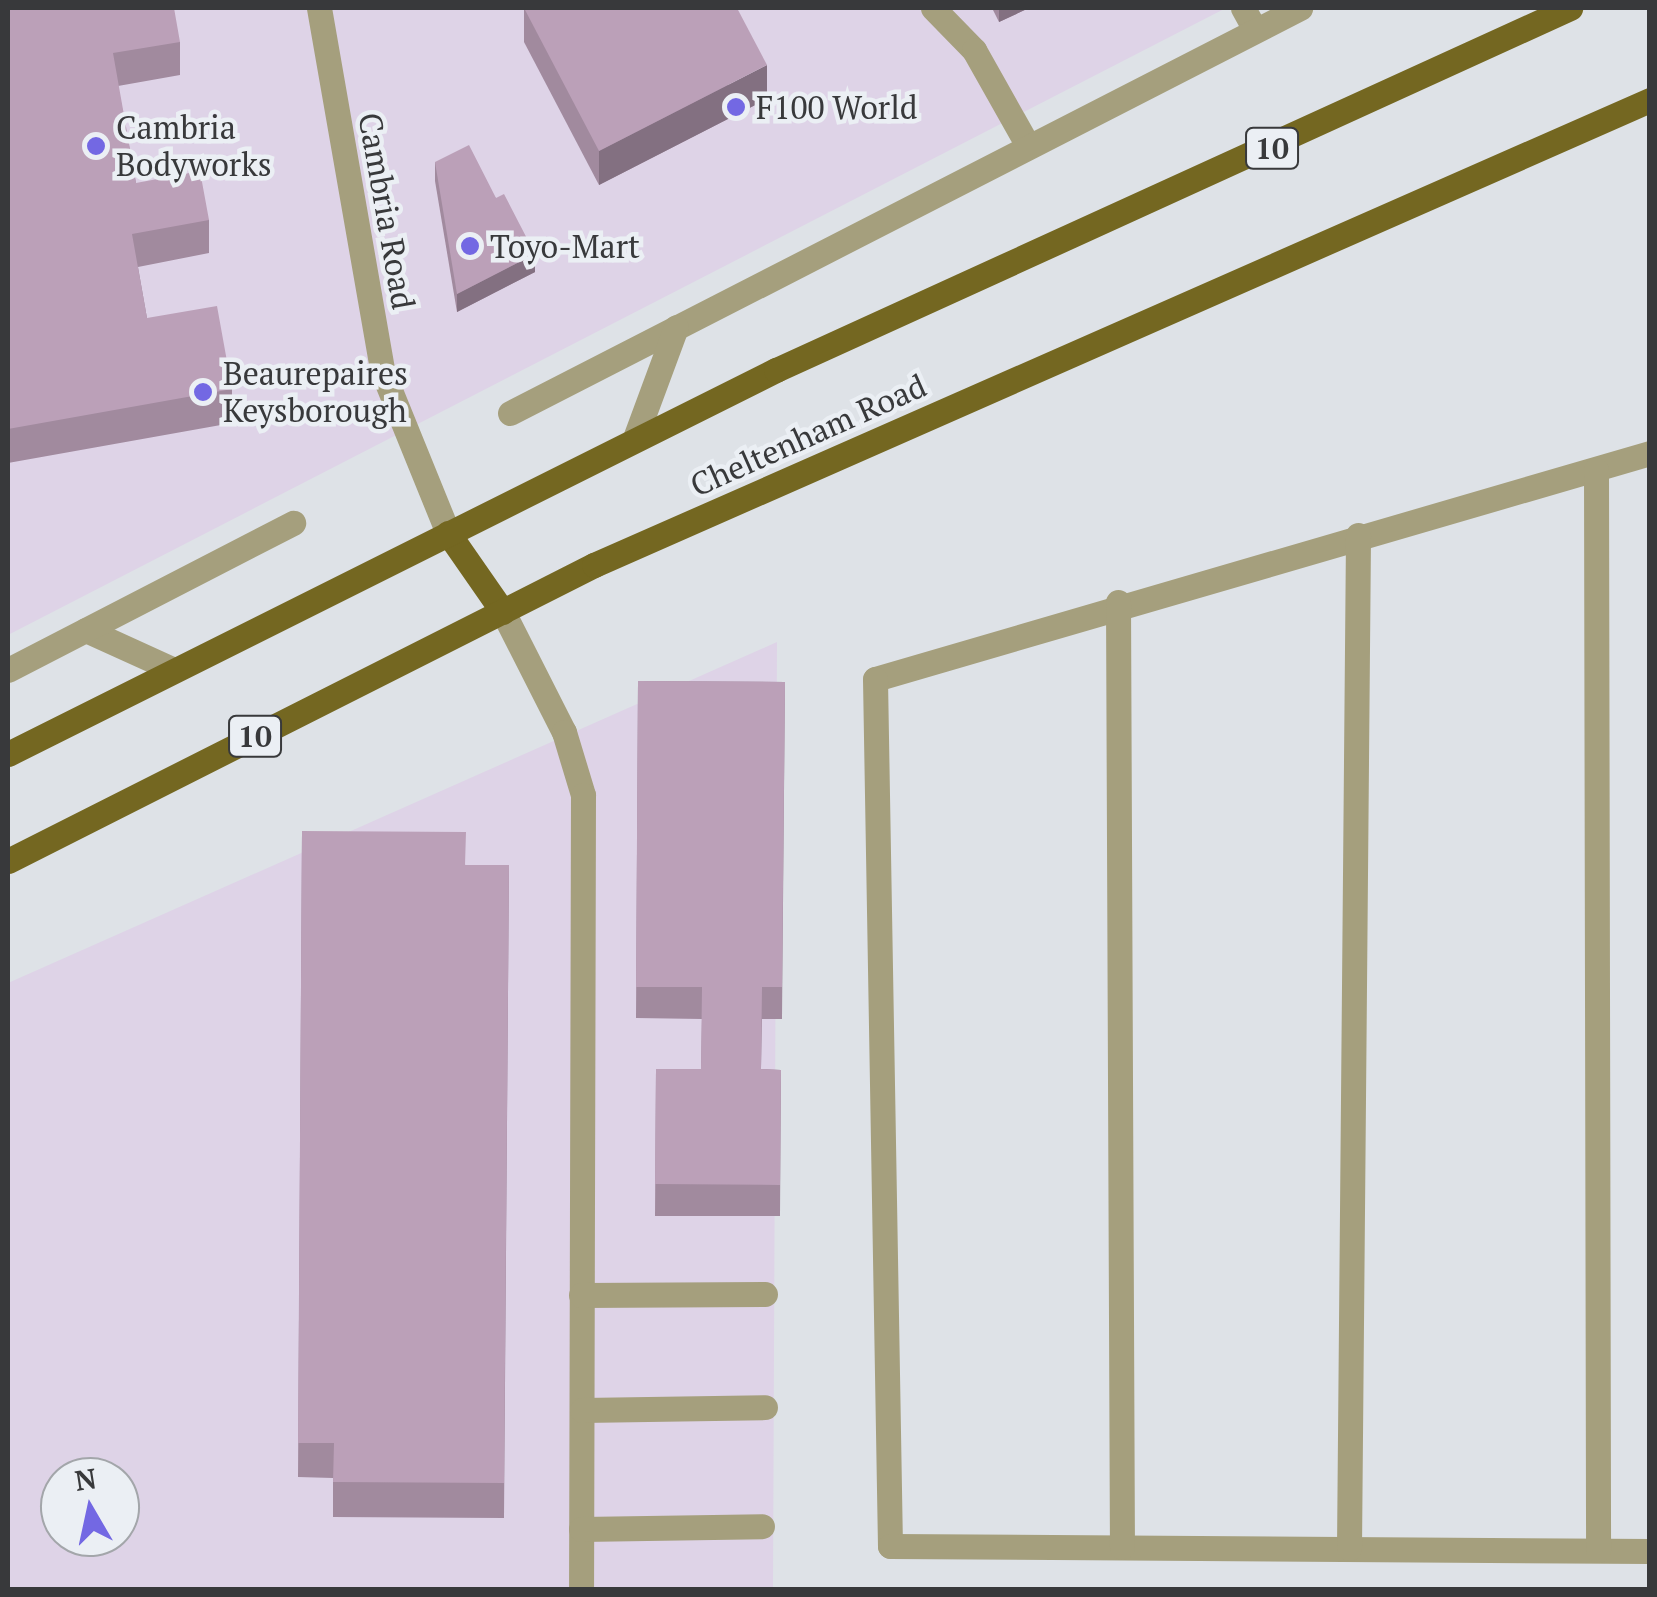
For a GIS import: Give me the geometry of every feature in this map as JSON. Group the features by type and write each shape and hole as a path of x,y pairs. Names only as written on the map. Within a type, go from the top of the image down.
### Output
{"main road":[{"name":"10","path":"8,754 635,438 1570,8"},
{"name":"Cheltenham Road","path":"8,861 503,612 1650,100"},
{"path":"448,533 503,612"}],"street":[{"name":"Cambria Road","path":"318,8 383,373 448,533"},
{"path":"933,8 974,50 1027,144"},
{"path":"510,413 1027,144 1249,19 1300,8"},
{"path":"635,438 676,327"},
{"path":"1650,453 1118,602 874,679 890,1546 1650,1551"},
{"path":"1596,470 1598,1550"},
{"path":"8,670 294,523"},
{"path":"1348,1548 1358,536"},
{"path":"1118,602 1122,1546"},
{"path":"503,612 582,785 581,1590"},
{"path":"86,630 174,670"},
{"path":"581,1295 765,1294"},
{"path":"582,1410 765,1407"},
{"path":"581,1529 762,1526"}],"shaded area":[{"path":"8,8 1226,8 8,635"},
{"path":"777,642 773,1589 8,1589 8,983"}],"building":[{"path":"8,8 174,8 180,42 113,53 136,183 200,171 209,220 132,234 147,318 217,306 232,389 8,429"},
{"path":"524,8 737,8 767,65 599,151"},
{"path":"469,145 496,198 504,194 535,254 457,294 435,162"},
{"path":"638,681 785,682 782,987 762,987 761,1069 781,1070 780,1185 655,1184 656,1069 701,1069 702,987 636,987"},
{"path":"302,831 466,832 465,865 509,865 504,1483 333,1482 334,1443 298,1443"}],"place":[{"name":"F100 World","path":"736,107"},
{"name":"Cambria Bodyworks","path":"96,146"},
{"name":"Toyo-Mart","path":"470,246"},
{"name":"Beaurepaires Keysborough","path":"203,392"}]}
